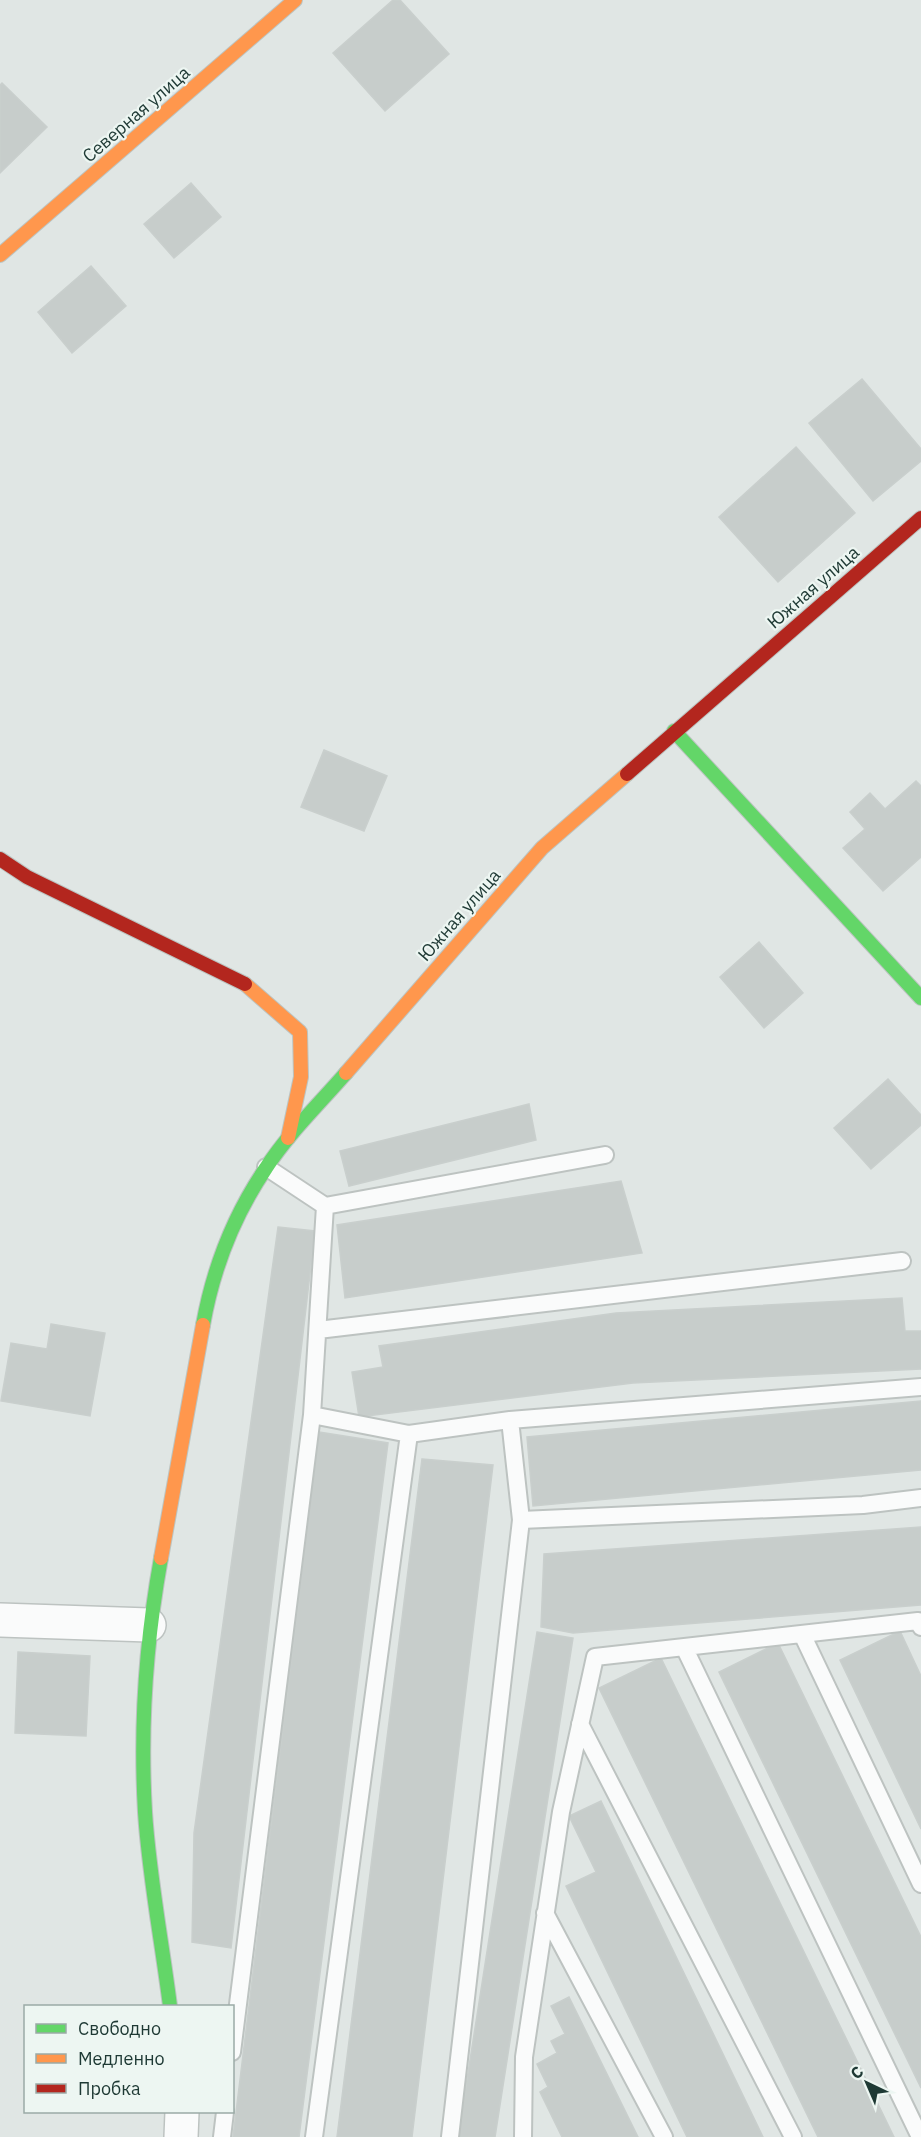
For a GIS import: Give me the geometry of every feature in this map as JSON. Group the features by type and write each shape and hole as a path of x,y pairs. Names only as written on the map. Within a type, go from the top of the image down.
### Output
{"street":[{"name":"Северная улица","path":"0,255 295,0"},
{"name":"Южная улица","path":"170,2005 145,1814 143,1755 149,1625 211,1282 237,1217 266,1167 288,1140 542,848 921,518"},
{"path":"674,731 921,998"},
{"path":"0,859 27,877 251,987 300,1032 301,1077 288,1140"},
{"path":"0,1620 149,1625"},
{"path":"181,2137 182,2113"}],"lane":[{"path":"266,1167 325,1206 606,1155"},
{"path":"234,2036 312,1415 325,1206"},
{"path":"318,1330 902,1261"},
{"path":"312,1415 409,1434 510,1420 921,1387"},
{"path":"450,2137 521,1521 510,1420"},
{"path":"314,2137 409,1434"},
{"path":"521,1521 864,1505 921,1498"},
{"path":"523,2137 525,2057 545,1913 561,1812 595,1657 918,1621 921,1627"},
{"path":"802,1634 921,1884"},
{"path":"684,1647 920,2137"},
{"path":"580,1724 793,2137"},
{"path":"545,1913 664,2137"},
{"path":"222,2137 225,2113"}],"building":[{"path":"393,0 400,0 449,54 385,111 333,53"},
{"path":"2,83 47,127 0,173 0,85"},
{"path":"191,183 221,217 174,258 144,224"},
{"path":"91,266 126,306 72,353 38,312"},
{"path":"862,379 921,449 921,461 873,501 809,423"},
{"path":"796,447 855,513 778,582 719,517"},
{"path":"324,750 387,776 364,831 301,807"},
{"path":"916,781 921,786 921,857 883,891 843,848 865,829 850,812 870,793 885,809"},
{"path":"759,942 803,993 764,1028 720,977"},
{"path":"888,1079 921,1115 921,1125 871,1169 834,1128"},
{"path":"529,1104 536,1140 349,1186 340,1151"},
{"path":"621,1181 642,1253 345,1298 337,1225"},
{"path":"278,1227 315,1231 231,1948 192,1942 194,1833"},
{"path":"902,1298 905,1331 921,1331 921,1369 633,1383 359,1417 352,1372 383,1367 379,1346 616,1313"},
{"path":"51,1324 105,1333 90,1416 1,1401 11,1343 47,1349"},
{"path":"921,1401 921,1470 533,1506 527,1437"},
{"path":"319,1432 388,1443 299,2137 233,2137"},
{"path":"422,1459 493,1465 412,2137 337,2137"},
{"path":"921,1527 921,1605 573,1633 541,1627 544,1554"},
{"path":"900,1631 921,1676 921,1829 840,1660"},
{"path":"537,1632 573,1638 495,2137 458,2137"},
{"path":"778,1643 921,1937 921,2088 719,1672"},
{"path":"18,1652 90,1656 86,1736 15,1733"},
{"path":"661,1658 894,2137 818,2137 599,1688"},
{"path":"601,1801 763,2137 687,2137 566,1886 596,1872 569,1816"},
{"path":"569,1997 638,2137 562,2137 540,2092 548,2087 537,2064 557,2053 551,2041 565,2034 551,2006"}],"traffic: fast":[{"path":"674,731 921,998"},
{"path":"203,1325 219,1263 244,1204 284,1143 346,1073"},
{"path":"161,1558 148,1652 143,1748 149,1860 170,2005"}],"traffic: slow":[{"path":"0,255 295,0"},
{"path":"346,1073 542,848 627,774"},
{"path":"245,984 300,1032 301,1077 288,1138"},
{"path":"161,1558 203,1325"}],"traffic: jam":[{"path":"627,774 921,518"},
{"path":"0,859 27,877 245,984"}]}
